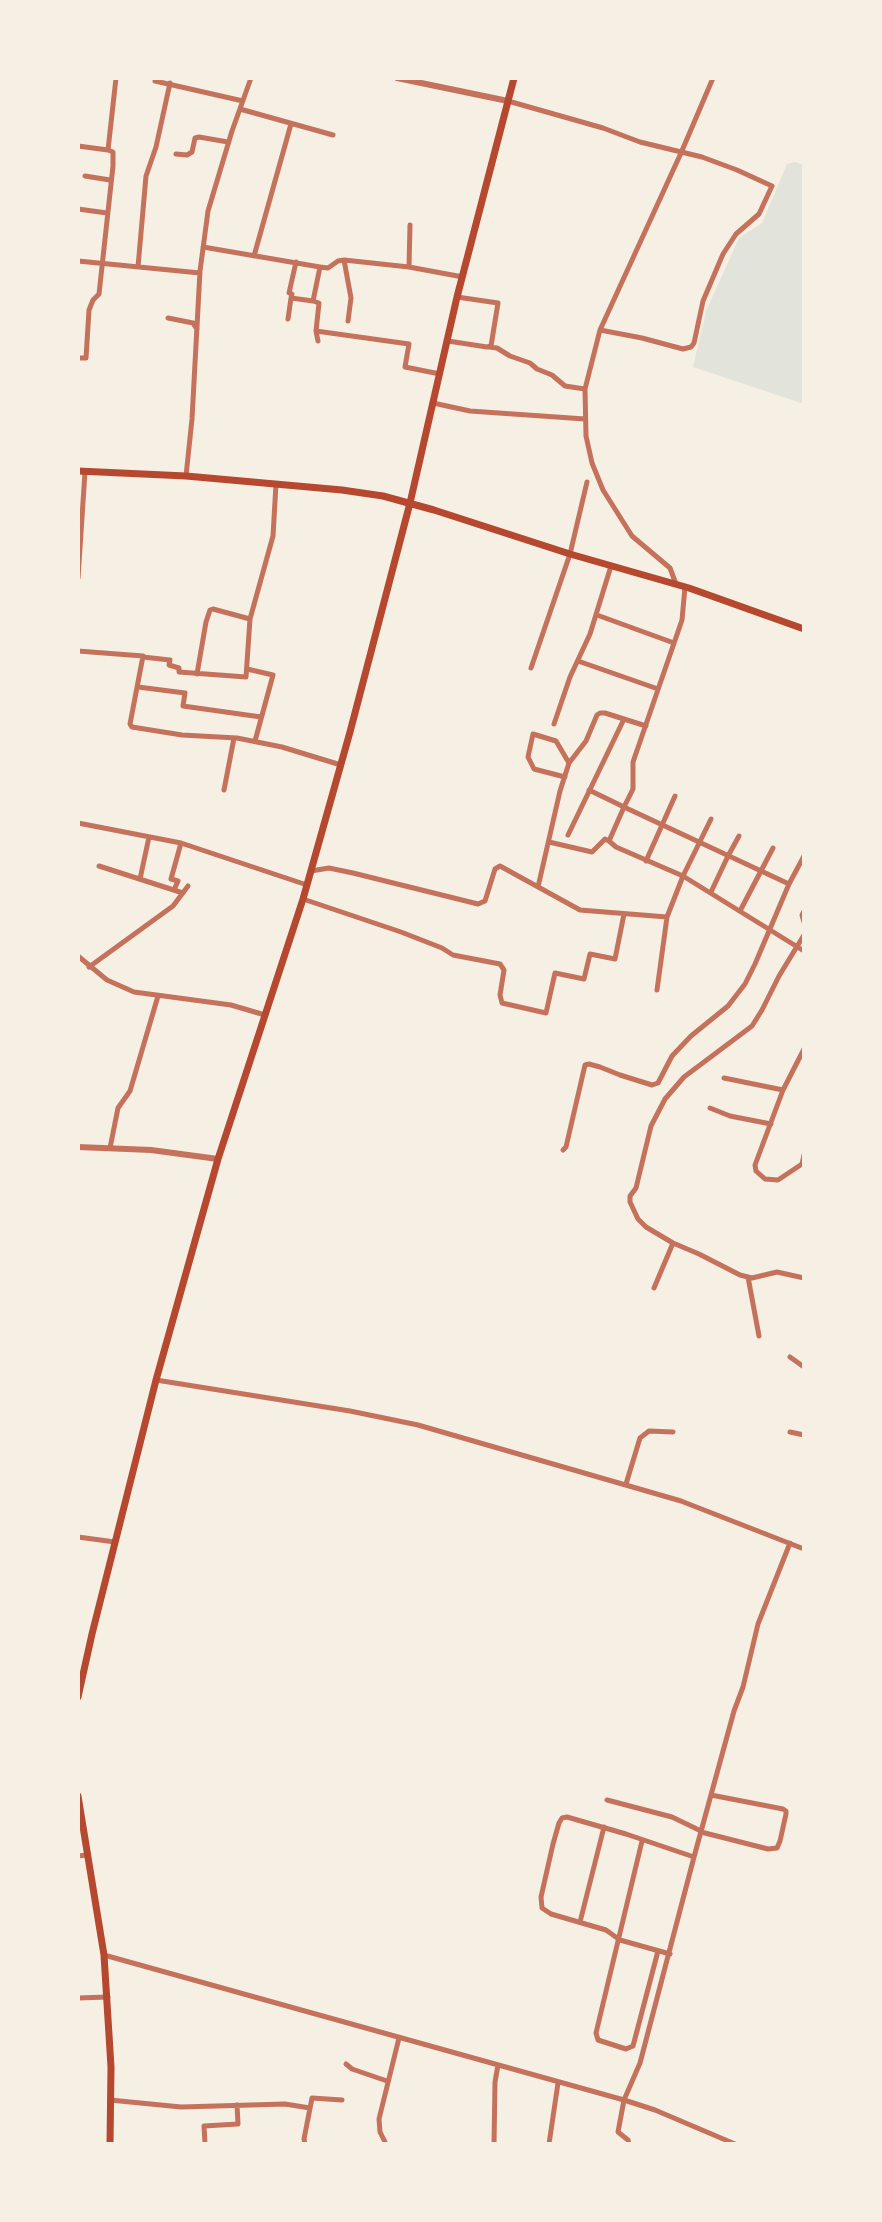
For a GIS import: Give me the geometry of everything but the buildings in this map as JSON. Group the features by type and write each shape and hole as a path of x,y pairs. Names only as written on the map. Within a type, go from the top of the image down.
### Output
{"main road":[{"path":"78,1697 156,1380 218,1160 303,899 341,765 410,503 457,297 514,78"},
{"path":"82,472 186,476 366,493 410,503 570,554 685,586 804,629"},
{"path":"78,1796 104,1955 108,1997 110,2144"}],"street":[{"path":"108,150 116,78"},
{"path":"186,476 192,419 200,273 208,212 228,142 251,78"},
{"path":"397,78 508,101 681,153 702,157 772,186 759,214 730,240 703,301 694,343 691,347 683,349 600,330"},
{"path":"676,584 666,563 632,536 607,499 592,463 586,436 585,389 600,330 713,78"},
{"path":"154,81 243,101"},
{"path":"138,267 146,176 156,147 170,83"},
{"path":"240,109 333,135"},
{"path":"254,256 291,124"},
{"path":"176,154 187,155 192,152 195,138 199,136 228,142"},
{"path":"78,146 113,152 99,294 93,300 89,310 86,358 78,358"},
{"path":"86,176 110,180"},
{"path":"78,209 107,213"},
{"path":"409,267 410,225"},
{"path":"203,247 328,268 344,260 409,267 463,277"},
{"path":"344,260 351,298 348,321"},
{"path":"78,261 200,273"},
{"path":"288,319 292,294 289,293 296,262"},
{"path":"313,302 320,267"},
{"path":"457,297 498,303 489,347"},
{"path":"291,298 320,303 316,331 318,341"},
{"path":"168,318 193,323 197,329"},
{"path":"316,331 409,344 405,367 440,374"},
{"path":"448,341 497,348 552,375 565,387 585,389"},
{"path":"433,403 470,411 585,419"},
{"path":"78,578 82,472"},
{"path":"531,668 570,554 587,482"},
{"path":"78,651 170,660 169,665 179,668 179,672 246,677 250,619 273,536 276,484"},
{"path":"554,724 570,677 587,644 611,566"},
{"path":"609,841 633,789 633,762 682,620 685,586"},
{"path":"197,674 210,610 250,619"},
{"path":"597,615 674,643"},
{"path":"143,657 130,724 132,727 182,735 255,741 341,765"},
{"path":"578,661 658,688"},
{"path":"247,669 273,675 255,741"},
{"path":"138,687 184,693 183,706 261,717"},
{"path":"538,887 569,763 585,741 600,713 646,726"},
{"path":"567,835 624,719"},
{"path":"565,777 534,769 528,757 533,734 543,735 556,741 569,763"},
{"path":"224,790 234,738"},
{"path":"589,790 644,818 662,824 700,844 789,884"},
{"path":"646,861 675,796"},
{"path":"657,990 668,917 683,876 711,819"},
{"path":"78,822 181,843 307,885"},
{"path":"711,892 739,836"},
{"path":"140,879 149,837"},
{"path":"549,842 592,852 604,839 609,841 646,861 683,876 804,951"},
{"path":"174,890 178,881 171,879 181,843"},
{"path":"740,911 773,848"},
{"path":"563,1150 566,1147 585,1065 600,1066 652,1085 658,1083 672,1056 691,1036 728,1006 745,984 789,884 804,856"},
{"path":"99,866 183,893"},
{"path":"311,871 329,868 478,904 485,901 498,866 580,910 668,917"},
{"path":"89,967 166,911 188,886"},
{"path":"303,899 401,932 442,948 453,955 500,964 504,970 500,995 502,1003 546,1013 555,973 584,979 590,954 615,959 624,914"},
{"path":"804,911 802,915 804,922"},
{"path":"804,935 752,1026 684,1077 664,1099 651,1125 640,1175 636,1188 630,1196 630,1202 638,1219 653,1232 673,1243 748,1277 777,1272 804,1278"},
{"path":"78,956 107,980 134,992 231,1005 265,1015"},
{"path":"110,1148 118,1108 130,1091 158,996"},
{"path":"804,1049 783,1090 755,1165 756,1171 765,1179 778,1180 803,1164 804,1155"},
{"path":"724,1078 783,1090"},
{"path":"710,1108 730,1116 771,1124"},
{"path":"78,1147 151,1150 218,1160"},
{"path":"654,1288 673,1243"},
{"path":"748,1277 759,1336"},
{"path":"790,1358 804,1367"},
{"path":"156,1380 350,1410 407,1423 626,1484 719,1514 804,1549"},
{"path":"626,1484 640,1438 649,1431 673,1432"},
{"path":"790,1432 804,1435"},
{"path":"78,1537 115,1542"},
{"path":"629,2144 628,2140 618,2132 624,2100 640,2063 711,1794 743,1687 758,1624 790,1543"},
{"path":"607,1800 672,1817 701,1832 768,1849 777,1848 786,1811 711,1794"},
{"path":"669,1954 620,1940 606,1930 550,1914 542,1908 541,1898 549,1860 562,1818 567,1817 694,1857"},
{"path":"580,1922 603,1827"},
{"path":"642,1841 596,2036 598,2040 626,2049 633,2046 658,1951"},
{"path":"78,1856 87,1855"},
{"path":"104,1955 624,2100 655,2110 735,2144"},
{"path":"78,1998 108,1997"},
{"path":"385,2144 380,2132 379,2118 399,2038"},
{"path":"346,2064 352,2069 387,2081"},
{"path":"494,2144 495,2084 498,2065"},
{"path":"549,2144 558,2083"},
{"path":"305,2144 304,2139 314,2097 342,2100"},
{"path":"110,2100 182,2107 285,2104 310,2108"},
{"path":"205,2144 204,2126 238,2124 237,2105"}],"shaded area":[{"path":"795,162 804,165 804,404 693,367 706,311 739,238 762,223 787,164"}]}
